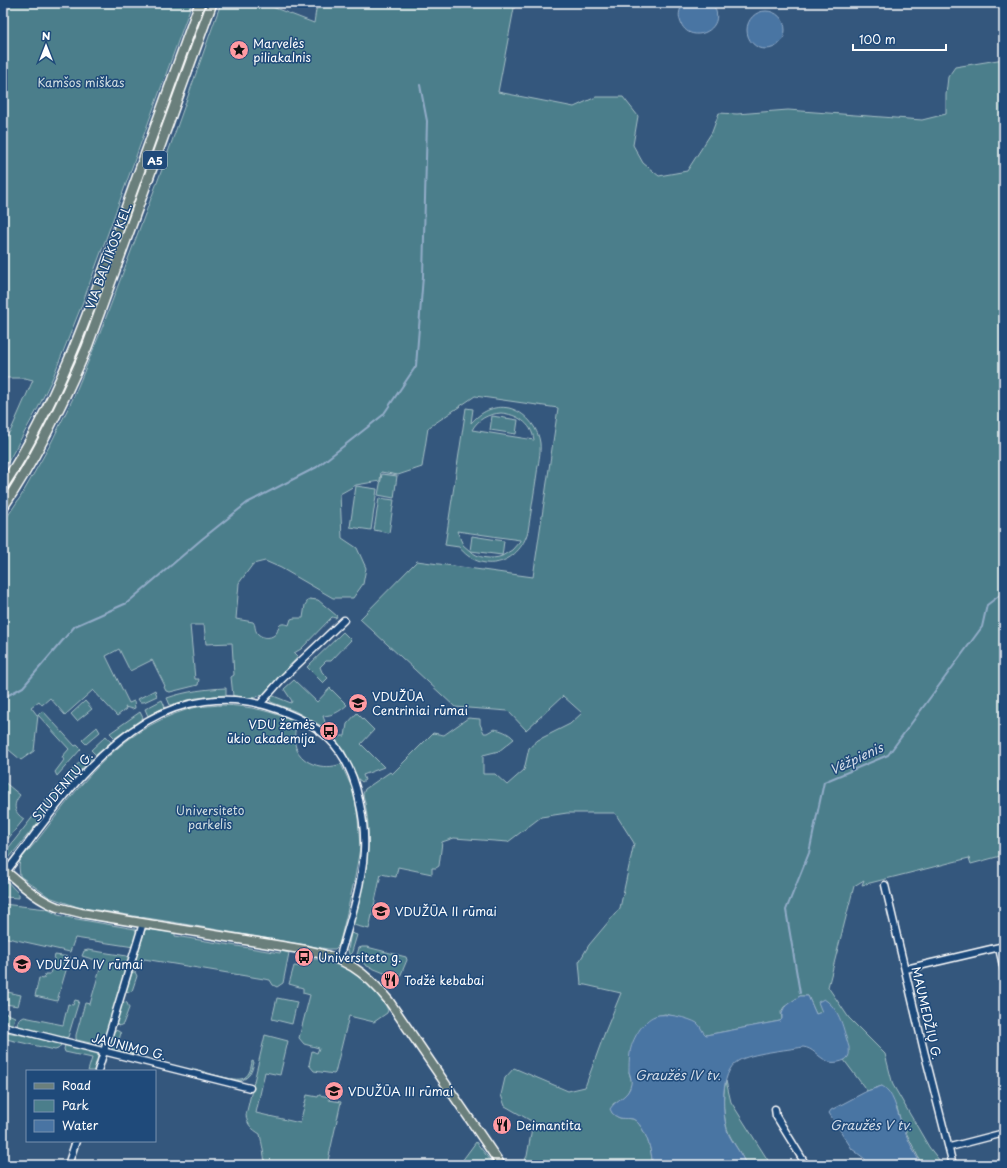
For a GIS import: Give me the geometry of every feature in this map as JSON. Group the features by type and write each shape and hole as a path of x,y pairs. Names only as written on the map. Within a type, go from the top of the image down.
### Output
{"highway":[{"name":"VIA BALTIKOS KEL.","path":"3,486 24,451 67,366 200,3"},
{"name":"VIA BALTIKOS KEL.","path":"3,507 39,449 73,380 98,317 212,3"},
{"path":"3,474 24,451"}],"main road":[{"path":"5,871 31,892 56,906 81,913 300,949 339,959 351,965 370,980 389,1002 500,1165"}],"street":[{"path":"260,704 281,680 344,620"},
{"name":"STUDENTŲ G.","path":"5,871 70,790 97,760 115,744 147,721 169,710 193,704 229,700 260,704 280,710 302,720 316,727 327,736 343,755 357,788 362,814 364,851 357,892 339,959"},
{"name":"MAUMEDŽIŲ G.","path":"885,884 924,1051 950,1147 953,1165"},
{"path":"98,1070 143,923"},
{"path":"906,969 1001,947 1004,970"},
{"name":"JAUNIMO G.","path":"3,1026 250,1088"},
{"path":"775,1109 776,1116 806,1165"},
{"path":"950,1147 1004,1134"},
{"path":"68,1165 76,1142"}],"green space":[{"name":"Kamšos miškas","path":"3,3 192,3 81,307 53,377 38,408 3,469 3,441 11,430 33,380 25,378 3,378"},
{"path":"205,3 208,3 90,327 53,411 3,500 3,493 24,459 158,131"},
{"path":"221,3 262,3 314,23 317,3 515,3 498,92 574,107 596,97 623,97 638,116 633,145 643,163 659,176 687,171 712,132 719,113 737,114 788,110 922,120 946,114 948,77 955,67 1004,59 1004,855 971,864 969,858 862,885 864,880 854,886 828,987 849,1018 885,1054 893,1085 929,1147 943,1165 922,1165 901,1122 897,1108 882,1086 867,1091 844,1060 848,1057 822,1012 816,1014 808,996 800,996 784,1007 781,1012 782,1020 780,1021 706,1035 689,1020 665,1014 655,1016 629,1072 632,1083 628,1092 613,1104 612,1113 620,1118 633,1119 641,1127 650,1147 652,1165 522,1165 527,1156 533,1122 505,1106 501,1095 505,1078 514,1068 568,1091 585,1087 621,993 581,984 579,962 589,945 620,908 634,843 615,813 567,813 541,817 508,842 454,838 442,842 439,866 432,868 432,874 398,867 396,877 381,874 369,929 353,925 365,875 367,860 368,828 367,812 363,794 365,789 390,772 392,774 433,733 444,735 468,718 480,719 480,724 484,733 497,729 507,733 514,739 499,751 483,755 483,774 495,774 507,785 524,770 529,748 538,740 570,724 582,713 563,696 526,730 508,711 455,707 360,619 417,561 533,577 558,408 475,396 428,428 422,467 398,475 381,472 380,481 356,485 340,494 342,538 357,548 366,568 363,584 353,598 333,598 281,568 265,561 253,564 239,583 236,619 253,622 255,629 260,636 271,637 277,632 281,624 289,625 291,619 303,618 305,605 309,599 318,600 337,616 336,618 332,617 301,649 294,653 298,657 262,695 252,698 233,696 231,677 234,675 232,643 206,644 204,625 190,625 195,679 199,679 198,685 170,692 166,691 152,660 130,671 119,649 106,656 129,703 134,701 135,708 132,709 125,707 126,709 117,716 93,690 65,715 50,698 42,705 39,701 31,707 37,715 43,711 75,746 77,745 81,749 57,776 55,772 64,760 62,757 69,749 38,715 34,751 21,760 3,745 3,523 21,496 50,445 74,396 100,333 161,172"},
{"path":"503,407 515,410 530,421 534,426 540,443 528,531 523,543 517,552 508,558 498,562 488,563 478,561 468,556 459,547 445,545 466,408 473,409 471,423 488,410","holes":["501,413 512,415 527,424 533,434 534,440 472,430 474,426 484,418","457,531 520,540 512,550 502,556 504,541 472,536 470,551 463,545","471,551 502,555 498,557 481,557"]},
{"path":"492,416 518,420 516,434 490,430"},
{"path":"382,474 397,476 394,498 378,495"},
{"path":"356,486 377,489 371,530 350,527"},
{"path":"379,498 394,500 389,533 374,530"},
{"path":"343,632 351,640 331,661 326,661 320,667 322,672 328,678 323,683 307,667"},
{"path":"294,680 317,702 330,688 347,705 336,713 323,716 326,725 323,727 295,711 271,702 269,699 271,695 291,703 292,701 284,689"},
{"path":"226,688 226,695 196,698 172,705 170,705 167,698 196,691"},
{"path":"155,690 157,696 144,702 140,702 138,699"},
{"path":"162,700 165,707 148,716 145,709"},
{"path":"85,701 92,709 77,721 71,714"},
{"name":"Universiteto parkelis","path":"222,705 260,710 297,722 295,744 301,757 320,766 327,767 341,764 354,792 360,848 346,917 339,945 335,949 78,907 49,897 20,876 20,860 84,782 119,747 139,732 161,719 190,709 204,706"},
{"path":"140,712 143,718 115,738 110,733"},
{"path":"357,713 374,730 361,744 384,767 363,775 365,780 362,782 358,779 344,750 336,740 336,737 345,736 347,724"},
{"path":"97,727 100,732 86,744 82,740"},
{"path":"106,736 111,742 96,755 91,750"},
{"path":"87,754 92,758 67,785 62,781"},
{"path":"3,781 20,795 16,802 15,808 18,814 24,819 3,845"},
{"path":"59,785 64,789 51,806 45,801"},
{"path":"42,805 48,810 9,858 3,860 3,855"},
{"path":"3,877 19,894 19,898 3,897"},
{"path":"3,904 47,909 58,915 71,918 135,929 137,934 134,947 75,938 70,952 3,937"},
{"path":"148,929 175,933 175,936 280,953 281,951 289,953 283,983 277,987 273,985 270,980 144,959 143,961 138,962 136,958 145,930"},
{"path":"351,933 357,935 350,958 348,950"},
{"path":"362,947 406,957 407,960 399,979 367,966 356,958 359,948"},
{"path":"88,950 127,956 129,959 103,1043 99,1045 76,1039 85,1003 90,1004 102,962 82,956 84,951"},
{"path":"55,955 70,957 57,1001 35,996 39,978 44,979 45,974 50,974"},
{"path":"312,959 333,961 352,971 370,985 388,1010 387,1013 374,1022 349,1016 334,1074 314,1071 309,1065 312,1051 317,1053 319,1048 304,1044 299,1038 310,995 303,993 303,988 289,984 294,966 303,967 305,962"},
{"path":"132,972 135,972 137,976 132,991 129,992 126,991"},
{"path":"3,991 21,995 18,1006 5,1004 3,1010"},
{"path":"277,998 297,1002 292,1024 272,1019"},
{"path":"75,1000 79,1001 68,1037 64,1038 21,1028 17,1025 19,1020 24,1017 63,1025 68,1004 73,1005"},
{"path":"125,1002 129,1008 123,1024 119,1026 116,1023 122,1003"},
{"path":"3,1012 15,1017 13,1024 10,1026 3,1024"},
{"path":"115,1030 121,1033 116,1049 138,1054 138,1056 113,1050 111,1048 112,1035"},
{"path":"7,1032 60,1043 61,1045 55,1050 6,1039 5,1034"},
{"path":"265,1035 288,1041 280,1075 265,1072 256,1113 300,1123 307,1095 330,1097 329,1100 341,1102 327,1165 262,1165 265,1164 260,1134 250,1126 246,1115"},
{"path":"65,1045 97,1053 98,1057 94,1070 88,1070 92,1058 65,1052"},
{"path":"252,1061 254,1062 250,1074 246,1078 240,1081 227,1078 244,1078 249,1073"},
{"path":"192,1068 211,1074 217,1076 193,1070"},
{"path":"726,1081 731,1102 771,1165 746,1165 731,1138 724,1115 724,1093"},
{"path":"476,1142 494,1165 459,1165"}],"water":[{"path":"684,3 712,3 716,13 716,21 712,28 706,32 698,34 691,33 684,28 679,16 680,9"},
{"path":"762,11 770,11 777,14 782,19 785,30 782,41 777,46 770,49 762,49 755,46 750,41 747,34 747,26 750,19 755,14"},
{"name":"Graužės IV tv.","path":"800,996 808,996 816,1014 822,1012 818,1002 824,999 830,1003 841,1020 849,1047 848,1057 841,1061 829,1062 810,1049 803,1047 760,1054 738,1061 728,1074 725,1084 724,1116 728,1133 746,1165 652,1165 650,1147 641,1127 633,1119 617,1117 610,1109 628,1092 630,1088 631,1078 629,1065 631,1048 635,1037 642,1026 655,1016 670,1015 697,1023 706,1035 780,1021 782,1019 784,1008"},
{"name":"Graužės V tv.","path":"882,1086 892,1097 908,1138 922,1165 869,1165 865,1159 852,1149 829,1113 831,1110 867,1091"}],"waterway":[{"path":"3,698 23,687 75,626 127,603 247,503 317,467 383,415 416,366 423,276 427,121 420,85"},
{"name":"Vėžpienis","path":"800,993 786,910 809,853 824,782 888,755 982,627 987,605 1004,592"}],"place":[{"name":"Marvelės piliakalnis","path":"239,50"},
{"name":"VDUŽŪA Centriniai rūmai","path":"358,703"},
{"name":"VDU žemės ūkio akademija","path":"329,731"},
{"name":"VDUŽŪA II rūmai","path":"381,911"},
{"name":"Universiteto g.","path":"304,957"},
{"name":"VDUŽŪA IV rūmai","path":"22,964"},
{"name":"Todžė kebabai","path":"390,980"},
{"name":"VDUŽŪA III rūmai","path":"334,1091"},
{"name":"Deimantita","path":"502,1125"}]}
